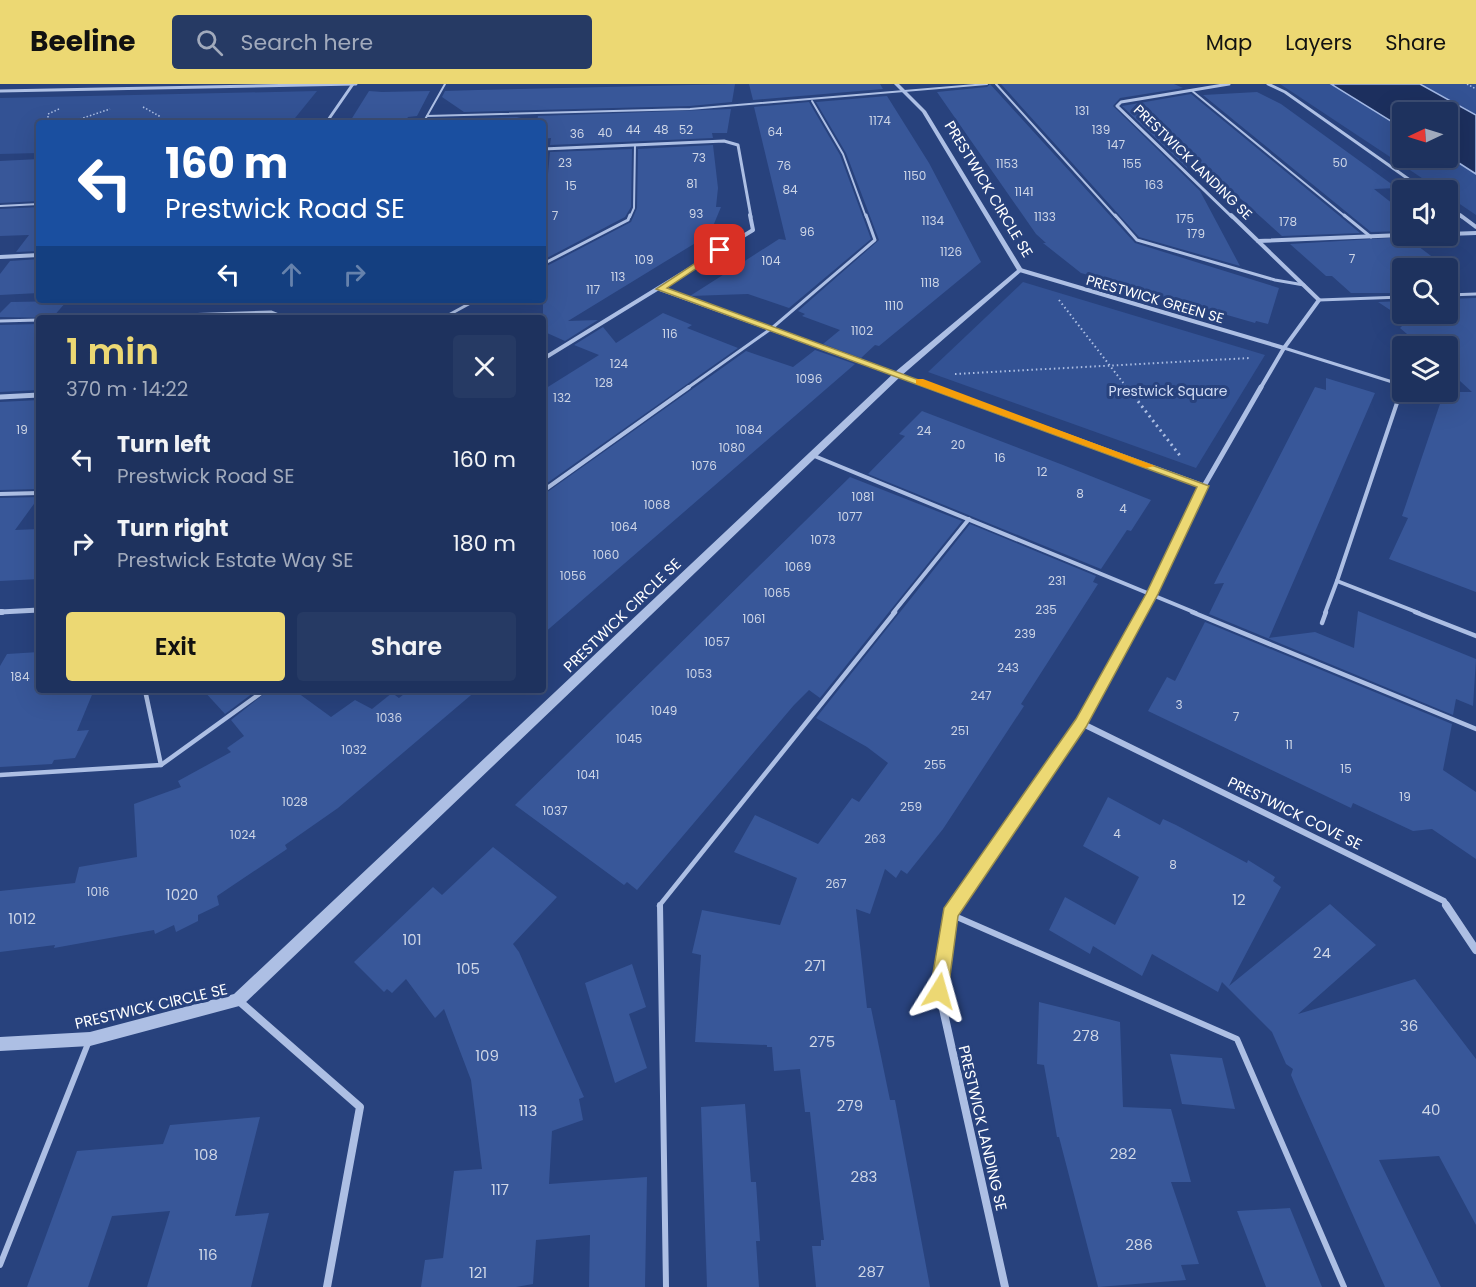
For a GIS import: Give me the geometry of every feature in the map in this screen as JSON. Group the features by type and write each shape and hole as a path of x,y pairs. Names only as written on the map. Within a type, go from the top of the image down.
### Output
{"street":[{"path":"0,91 354,84"},
{"path":"328,120 354,84"},
{"name":"PRESTWICK CIRCLE SE","path":"0,1044 90,1039 238,1000 898,374 1020,270 924,111 896,84"},
{"name":"PRESTWICK LANDING SE","path":"1005,1287 939,991 950,914 1081,723 1152,594 1204,486 1279,356 1319,300 1117,106 1121,102 1229,84"},
{"path":"1268,84 1285,92 1410,180"},
{"path":"546,149 724,141 738,145 753,230 546,357"},
{"path":"1458,214 1476,227"},
{"path":"1458,233 1476,232"},
{"path":"1258,241 1392,236"},
{"path":"0,257 36,255"},
{"name":"PRESTWICK GREEN SE","path":"1020,270 1284,348"},
{"path":"660,289 1204,486"},
{"path":"0,396 36,395"},
{"path":"0,612 36,610"},
{"name":"PRESTWICK COVE SE","path":"1081,723 1444,901 1476,950"},
{"path":"238,1000 360,1107 327,1287"}],"lane":[{"path":"425,120 445,84"},
{"path":"427,116 690,110 987,84"},
{"path":"996,84 1137,240 1275,280 1304,285"},
{"path":"1191,90 1371,237"},
{"path":"546,489 772,328 875,240 843,154 812,101"},
{"path":"546,262 628,220 634,207 634,145"},
{"path":"0,206 36,204"},
{"path":"1458,295 1476,294"},
{"path":"1319,300 1392,297"},
{"path":"448,315 470,303"},
{"path":"183,315 271,312 278,315"},
{"path":"0,321 36,320"},
{"path":"1284,348 1392,384"},
{"path":"1322,623 1397,402"},
{"path":"812,455 1476,729"},
{"path":"0,494 36,493"},
{"path":"666,1287 658,908 969,519"},
{"path":"1337,581 1476,636"},
{"path":"146,693 161,765"},
{"path":"0,775 161,765 261,693"},
{"path":"950,914 1237,1039 1344,1287"},
{"path":"0,1265 90,1039"}],"path":[{"path":"1467,84 1476,89"},
{"path":"140,105 161,117"},
{"path":"60,109 48,114 48,119 80,119 116,107"},
{"path":"1069,285 1059,296 1059,301 1204,486"},
{"path":"944,374 1279,356"}],"green space":[{"path":"1280,84 1476,84 1476,215 1458,203 1458,180 1425,180 1407,168 1458,168 1458,102 1392,102 1392,158"},
{"path":"317,91 293,120 36,120 36,153 0,154 0,98"},
{"name":"Prestwick Square","path":"1023,282 1265,355 1196,468 928,372"}],"shaded area":[{"path":"1331,84 1420,84 1453,102 1392,102 1392,122"},
{"path":"1458,105 1476,115 1476,174 1458,162"}],"building":[{"path":"735,84 732,102 690,106 464,112 442,97 445,91"},
{"path":"749,84 880,84 883,89 753,100"},
{"path":"990,84 1135,243 1279,288 1268,324 1256,321 1255,323 1081,273 1043,243 1046,243 1036,234 937,92 987,87"},
{"path":"1001,84 1174,84 1183,88 1120,98 1113,106 1200,191 1240,266 1139,237"},
{"path":"369,91 430,91 417,116 408,117 406,120 351,120"},
{"path":"1257,92 1281,104 1392,184 1392,188 1374,189 1392,203 1392,231 1371,232 1203,95"},
{"path":"1191,94 1360,233 1282,236 1169,134 1188,169 1122,106"},
{"path":"887,96 929,163 981,262 879,346 875,345 861,358 823,344 840,330 802,316 805,314 798,311 879,240 846,153 816,102"},
{"path":"809,102 840,155 871,239 789,308 748,294 690,296 779,239 786,240 754,107"},
{"path":"731,109 727,133 712,133 713,138 550,145 551,138 546,139 546,120 537,120 538,116"},
{"path":"521,117 508,120 476,120 473,118"},
{"path":"713,145 718,188 716,207 721,207 711,231 702,239 568,321 598,320 565,341 546,334 546,315 543,315 543,303 546,303 546,266 631,222 637,208 638,149"},
{"path":"632,149 631,207 625,217 546,258 546,195 550,152"},
{"path":"36,159 36,201 0,203 0,161"},
{"path":"36,207 36,251 16,252 29,235 0,236 0,209"},
{"path":"1392,238 1392,246 1418,246 1434,258 1392,258 1392,293 1351,293 1332,276 1326,276 1290,244"},
{"path":"36,259 36,293 0,295 0,274 10,261"},
{"path":"1476,298 1476,592 1389,559 1408,518 1402,516 1441,402 1458,402 1458,392 1472,392 1458,379 1458,336 1409,336 1400,328 1404,324 1458,324 1458,299"},
{"path":"1392,301 1392,311 1378,302"},
{"path":"11,302 65,303 55,315 36,315 36,318 0,317 0,313"},
{"path":"663,313 692,325 687,328 738,348 546,484 546,388 599,355 574,345 603,327 616,343"},
{"path":"36,324 36,390 0,392 0,325"},
{"path":"815,350 855,364 546,631 546,493 746,351 793,367"},
{"path":"1326,378 1375,393 1269,638 1315,632 1354,648 1358,611 1476,659 1473,706 1456,699 1453,715 1209,614 1224,583 1214,584 1315,387 1326,390"},
{"path":"36,400 36,489 0,490 0,402"},
{"path":"922,411 1151,500 1131,531 1127,530 1101,569 868,474 905,436 899,434"},
{"path":"850,477 962,521 820,698 809,690 794,705 637,890 627,882 624,885 515,805"},
{"path":"36,497 36,501 15,530 36,529 36,579 0,581 0,498"},
{"path":"970,524 1096,576 1093,582 1098,584 1021,704 1024,706 943,829 907,874 901,870 896,878 885,869 870,914 856,909 867,1008 871,1008 890,1100 895,1100 930,1287 816,1287 812,1246 821,1246 821,1240 824,1240 810,1112 805,1112 800,1069 774,1071 772,1047 767,1047 767,1045 695,1042 701,955 692,953 702,910 780,925 797,878 734,852 755,815 818,844 852,798 859,802 888,763 867,747 816,718"},
{"path":"1205,622 1452,724 1443,770 1476,792 1476,859 1432,829 1413,831 1353,803 1351,808 1148,711 1167,677 1175,681"},
{"path":"36,652 36,693 93,693 77,731 89,730 75,758 54,760 52,764 0,767 0,666 7,654"},
{"path":"206,693 253,693 225,714"},
{"path":"265,693 298,693 331,717 355,700 372,709 392,693 399,698 405,693 473,693 338,808 285,845 287,849 217,896 219,905 198,915 198,921 176,932 174,925 155,934 154,930 54,948 55,945 0,952 0,891 75,883 79,867 137,857 134,804 181,787 178,781 231,752 227,748 244,736 231,720"},
{"path":"1108,797 1160,825 1163,819 1176,825 1247,863 1248,860 1275,877 1273,881 1281,887 1229,986 1330,904 1376,945 1298,1014 1415,979 1476,1059 1476,1225 1439,1156 1379,1160 1441,1287 1385,1287 1299,1094 1291,1075 1293,1069 1286,1064 1272,1032 1222,982 1218,992 1152,954 1142,976 1093,946 1090,954 1049,930 1065,897 1115,925 1139,877 1083,846"},
{"path":"493,847 557,897 513,944 519,952 584,1097 579,1099 583,1120 552,1131 549,1184 647,1177 645,1287 589,1287 590,1235 536,1240 533,1284 516,1287 421,1287 425,1260 443,1258 454,1171 482,1169 471,1080 444,1009 435,1018 406,979 392,993 387,989 384,992 354,962 433,887 442,895"},
{"path":"632,964 646,1007 629,1014 647,1068 615,1083 585,983"},
{"path":"1039,1002 1120,1022 1123,1107 1171,1109 1191,1182 1171,1182 1199,1264 1181,1265 1186,1280 1098,1287 1059,1137 1057,1137 1044,1065 1037,1064"},
{"path":"1170,1054 1222,1058 1235,1109 1182,1104"},
{"path":"745,1104 751,1182 756,1182 760,1241 756,1241 759,1287 707,1287 701,1107"},
{"path":"260,1117 235,1216 269,1213 251,1287 147,1287 170,1211 112,1216 88,1287 27,1287 77,1151 163,1144 170,1125"},
{"path":"1290,1208 1322,1287 1266,1287 1237,1211"}],"slow traffic":[{"path":"920,382 1150,466"}],"route":[{"path":"720,250 660,289 1204,486 1152,594 1081,723 950,914 939,991"}]}
